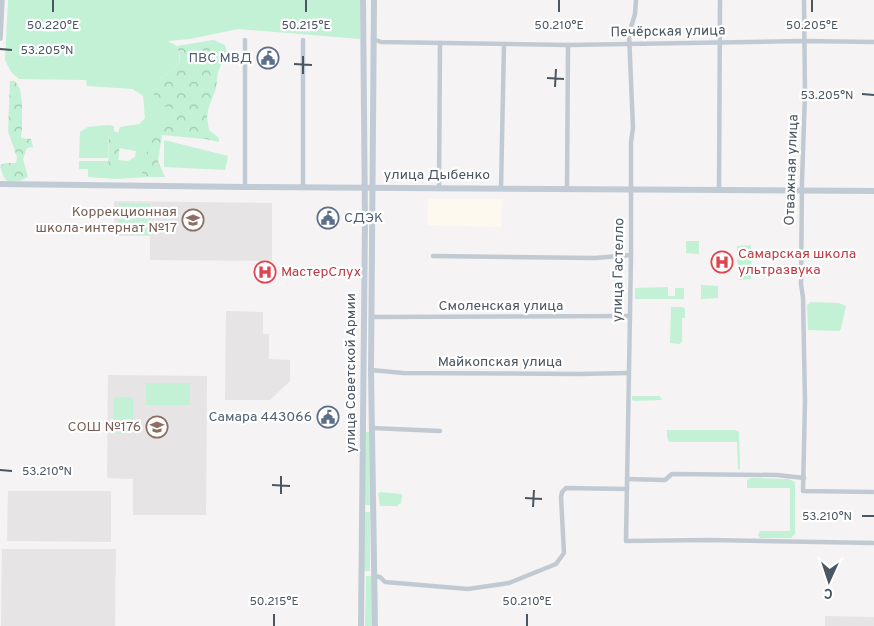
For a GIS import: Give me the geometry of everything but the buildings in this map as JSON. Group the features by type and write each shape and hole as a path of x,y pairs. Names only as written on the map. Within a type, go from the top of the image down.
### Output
{"main road":[{"name":"улица Советской Армии","path":"361,626 363,509 363,0"},
{"name":"улица Советской Армии","path":"374,0 371,370 375,626"},
{"path":"363,39 374,39"},
{"name":"улица Дыбенко","path":"0,184 245,188 439,187 874,191"},
{"path":"363,429 372,428"},
{"path":"363,509 373,508"}],"street":[{"path":"0,38 2,0"},
{"name":"улица Гастелло","path":"636,0 635,14 629,34 633,121 631,142 632,189 626,541 718,540 874,543"},
{"path":"719,190 720,0"},
{"name":"Отважная улица","path":"804,0 805,94 801,284 803,298 805,401 803,492 874,492"},
{"name":"Печёрская улица","path":"374,39 381,42 568,45 803,41 874,42"},
{"path":"245,40 245,188"},
{"path":"303,188 304,40"},
{"path":"439,187 440,43"},
{"path":"500,188 504,44"},
{"path":"567,188 568,45"},
{"path":"433,256 595,258 631,255"},
{"name":"Смоленская улица","path":"372,318 630,316"},
{"name":"Майкопская улица","path":"371,370 403,373 629,373"},
{"path":"372,428 440,431"},
{"path":"627,479 665,480 672,474 777,475 804,478"},
{"path":"374,576 380,576 385,582 468,589 509,584 556,564 564,553 561,497 562,492 566,488 627,489"}],"shaded area":[{"path":"428,199 502,199 501,227 427,225"},
{"name":"Коррекционная школа-интернат №17","path":"114,201 272,203 272,261 150,260 150,236 114,236"},
{"path":"226,311 263,312 263,334 269,334 269,359 290,360 290,381 270,400 225,400"},
{"name":"СОШ №176","path":"108,375 207,376 206,515 133,515 133,479 107,478"},
{"path":"8,491 111,491 111,542 7,541"},
{"path":"2,549 116,549 115,626 1,626"},
{"path":"825,616 874,617 874,626 825,626"}],"green space":[{"path":"8,0 360,0 360,39 238,29 190,39 168,41 177,46 180,57 179,62 171,71 154,81 173,109 176,118 169,120 163,125 150,148 141,171 147,177 116,179 88,177 88,169 79,169 79,161 108,161 108,170 118,169 118,160 128,161 135,157 136,151 119,148 119,132 120,127 139,124 145,118 143,96 133,89 87,86 86,80 19,79 11,72 5,60"},
{"path":"213,40 225,45 227,53 218,72 216,88 207,118 209,130 219,138 219,142 162,135 158,161 165,177 147,177 140,171 149,147 162,125 176,118 173,109 157,104 153,90 154,81 178,65 180,57 177,46"},
{"path":"10,81 15,81 20,89 22,102 21,138 31,139 33,147 27,148 23,159 28,177 19,181 7,181 3,176 0,165 16,163 17,157 8,131"},
{"path":"114,126 114,132 109,131 108,158 79,158 80,132 88,127"},
{"path":"109,131 118,132 120,138 118,169 108,171"},
{"path":"164,140 228,156 225,170 164,167"},
{"path":"119,203 150,204 150,219 118,218"},
{"path":"118,219 150,220 149,235 118,234"},
{"path":"686,241 699,241 699,254 686,253"},
{"path":"751,245 751,279 738,280 737,246"},
{"path":"701,285 718,286 718,298 701,299"},
{"path":"668,287 668,296 675,296 675,288 684,288 684,299 635,299 635,288"},
{"path":"811,302 839,303 846,306 841,329 839,331 808,330 807,305"},
{"path":"671,307 683,307 685,309 685,318 682,318 682,341 680,344 670,343"},
{"path":"146,383 190,383 190,405 146,405"},
{"path":"632,396 659,396 662,399 634,401"},
{"path":"115,397 131,397 133,399 133,429 130,434 114,432 113,402"},
{"path":"667,430 735,430 739,432 740,469 738,469 737,442 669,442"},
{"path":"363,432 369,432 370,505 363,505"},
{"path":"751,478 789,479 795,482 795,534 791,538 760,538 758,535 760,531 790,531 790,488 747,488 747,480"},
{"path":"380,492 401,494 401,503 397,506 380,506 378,494"},
{"path":"363,512 370,512 370,571 364,571"},
{"path":"366,576 372,576 374,626 365,626"}],"place":[{"name":"ПВС МВД","path":"268,58"},
{"name":"СДЭК","path":"328,218"},
{"name":"Коррекционная школа-интернат №17","path":"193,220"},
{"name":"Самарская школа ультразвука","path":"722,262"},
{"name":"МастерСлух","path":"265,272"},
{"name":"Самара 443066","path":"328,417"},
{"name":"СОШ №176","path":"157,427"}]}
